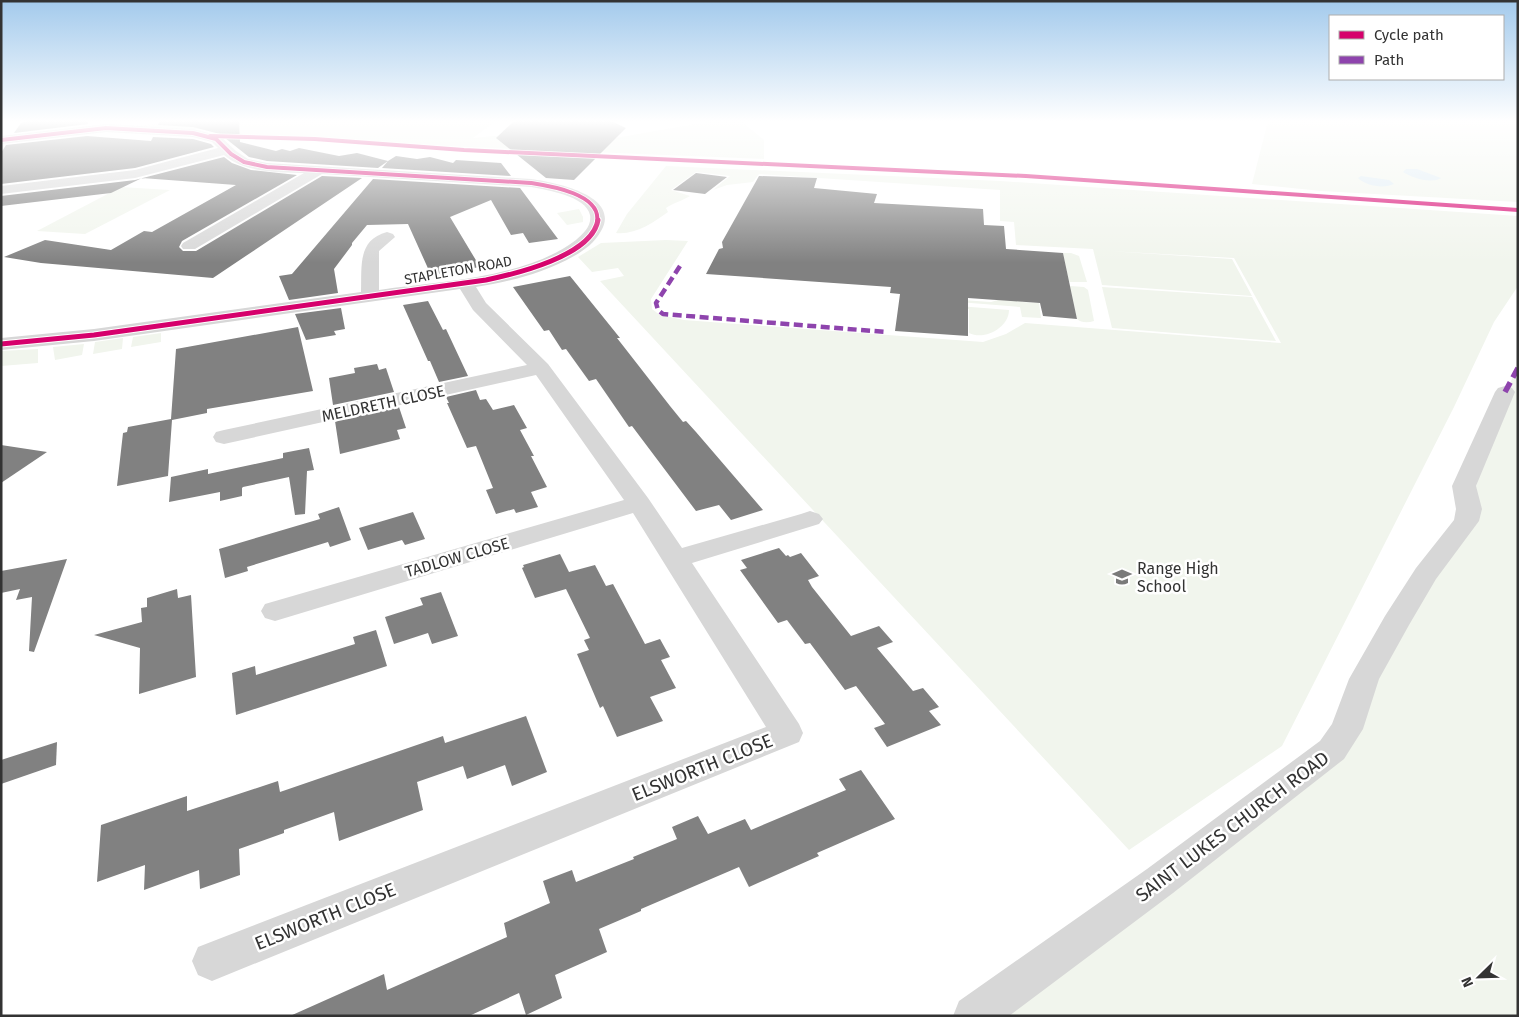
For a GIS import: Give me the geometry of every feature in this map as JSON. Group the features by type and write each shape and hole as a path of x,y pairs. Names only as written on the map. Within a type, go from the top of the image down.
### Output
{"street":[{"path":"1,190 135,174 156,168"},
{"name":"STAPLETON ROAD","path":"1,344 94,336 465,283 521,272 560,257 590,236 598,221 597,212 592,204 573,194 532,183 298,168"},
{"path":"189,246 318,170"},
{"path":"370,296 370,251 387,237"},
{"name":"ELSWORTH CLOSE","path":"212,961 787,733 639,503 541,368 479,306 465,283"},
{"name":"MELDRETH CLOSE","path":"224,437 541,368"},
{"name":"SAINT LUKES CHURCH ROAD","path":"974,1016 1160,881 1332,750 1347,729 1364,679 1395,623 1426,574 1466,521 1469,509 1464,486 1505,392"},
{"name":"TADLOW CLOSE","path":"275,611 639,503"},
{"path":"676,559 810,519"}],"shaded area":[{"name":"Range High School","path":"664,168 721,168 1000,181 1518,216 1518,286 1494,322 1454,407 1282,746 1129,850 600,281 624,276 618,268 592,272 578,257 601,243 666,240 688,241 651,299 652,309 660,315 684,320 983,342 1006,334 1025,323 1281,343 1234,258 1108,251 1232,259 1252,296 1102,285 1093,249 1016,245 1014,222 1000,221 1000,190 759,174 753,182 727,185 713,190 730,176 696,172 671,190 690,196 666,208 668,212 644,227 630,232 616,233 627,214"},
{"path":"1256,168 1518,168 1518,202 1321,191 1252,184"},
{"path":"1406,169 1417,169 1441,178 1437,180 1422,180 1403,172"},
{"path":"1361,176 1389,180 1394,184 1390,186 1370,185 1358,178"},
{"path":"121,187 170,190 85,234 37,231"},
{"path":"579,209 583,222 567,225 557,213"},
{"path":"1063,253 1079,256 1087,282 1069,282"},
{"path":"1070,286 1084,287 1088,290 1094,321 1085,322 1077,319"},
{"path":"1102,287 1252,297 1276,341 1112,328"},
{"path":"1012,296 1021,297 1022,302 1039,303 1041,318 1022,317 1020,307 933,300 933,298 991,302"},
{"path":"933,304 1009,310 1008,316 1001,327 989,334 975,335 969,333 969,309 932,306"},
{"path":"161,333 161,342 131,347 133,337"},
{"path":"123,338 122,349 93,354 95,342"},
{"path":"84,344 82,355 55,360 53,347"},
{"path":"38,349 38,363 1,366 1,351"},
{"path":"1518,368 1518,1016 974,1016 1332,750 1469,509 1505,392"}],"building":[{"path":"1,168 131,168 1,184"},
{"path":"180,168 247,168 297,175 182,241 179,247 183,251 196,251 322,176 362,178 213,278 41,263 4,257 45,240 111,250 144,231 152,232 236,185 143,178"},
{"path":"389,168 505,168 511,176"},
{"path":"534,168 586,168 574,180 546,178"},
{"path":"696,173 727,177 705,194 673,190"},
{"path":"759,176 817,178 814,188 877,194 874,203 983,209 984,225 1004,226 1006,249 1063,253 1077,319 1043,316 1040,303 968,298 968,336 895,331 900,294 890,293 891,287 706,274 719,249 723,248 722,242"},
{"path":"141,178 111,193 1,206 1,196"},
{"path":"373,179 520,188 558,239 529,243 523,233 511,235 491,200 450,217 480,267 431,275 408,224 367,225 334,269 338,293 289,300 279,276 292,274"},
{"path":"570,276 620,338 617,338 683,422 686,421 763,510 731,520 719,505 696,511 632,426 629,427 596,379 589,381 566,349 562,350 549,330 544,331 513,287"},
{"path":"428,301 443,330 446,329 468,376 439,382 403,305"},
{"path":"341,308 345,329 334,331 336,335 306,340 295,314"},
{"path":"298,327 313,391 207,409 207,413 172,420 168,476 117,486 123,433 127,432 128,427 171,419 176,349"},
{"path":"377,364 379,370 386,368 394,392 333,405 329,378 355,373 354,368"},
{"path":"476,390 480,400 486,399 493,410 514,405 527,428 520,430 534,456 531,456 547,487 531,492 538,507 516,513 514,509 496,514 486,490 493,488 476,446 467,448 446,397"},
{"path":"399,407 406,428 397,430 400,439 340,454 335,421"},
{"path":"1,445 47,452 1,483"},
{"path":"309,448 314,470 307,471 305,514 295,515 289,477 243,487 242,496 220,501 220,492 169,502 171,477 208,469 208,474 283,458 283,453"},
{"path":"339,507 351,540 330,547 328,542 247,567 248,571 225,578 219,549 320,519 318,514"},
{"path":"413,512 425,539 405,545 402,540 368,550 359,528"},
{"path":"779,548 786,556 790,557 801,553 819,576 808,580 812,587 851,636 879,626 893,642 877,648 913,691 923,688 939,707 929,711 941,725 887,747 874,728 885,724 856,686 845,690 810,643 805,644 787,620 778,623 740,570 747,568 741,560"},
{"path":"560,554 569,572 595,565 606,586 613,584 645,644 660,639 670,657 661,660 676,688 650,697 663,721 617,737 603,706 600,708 577,654 589,650 584,640 590,638 566,589 535,598 522,568 524,567 523,565"},
{"path":"67,559 34,652 29,651 32,597 16,600 20,589 1,593 1,571"},
{"path":"177,589 178,598 191,595 196,677 139,694 140,648 94,635 142,622 141,608 147,607 147,598"},
{"path":"441,592 458,636 432,644 428,633 394,644 385,617 423,605 420,598"},
{"path":"376,630 387,666 236,715 232,673 255,666 256,675 355,644 353,637"},
{"path":"526,716 547,772 512,786 505,765 467,779 463,766 417,782 423,810 339,841 334,812 239,849 240,875 200,889 199,870 144,890 145,865 97,882 101,825 187,796 187,811 278,781 280,792 443,736 445,743"},
{"path":"57,742 56,765 1,784 1,760"},
{"path":"861,770 895,819 817,853 819,856 749,887 739,867 599,929 607,952 555,975 562,998 526,1015 519,993 469,1016 290,1016 384,974 387,990 507,937 504,923 550,903 543,881 572,870 576,882 634,859 633,857 677,839 672,827 698,816 708,834 745,819 751,830 846,790 839,779"}],"marked path":[{"path":"680,266 656,303 658,310 663,314 886,332"},
{"path":"1505,392 1518,368"}],"cycle path":[{"path":"1,344 94,335 486,280 532,268 567,253 585,241 597,225 598,217 595,208 586,200 567,191 531,183 291,168"},
{"path":"863,168 1026,176 1518,210"}],"place":[{"name":"Range High School","path":"1122,577"}]}
